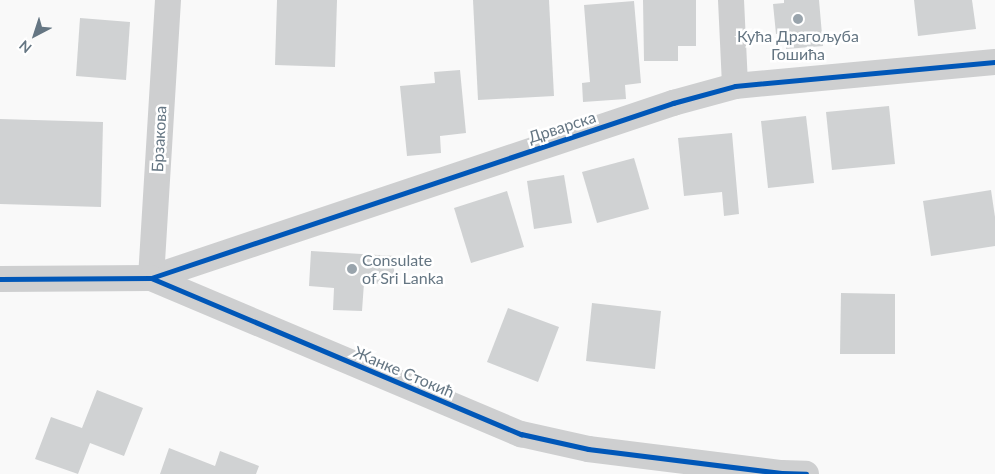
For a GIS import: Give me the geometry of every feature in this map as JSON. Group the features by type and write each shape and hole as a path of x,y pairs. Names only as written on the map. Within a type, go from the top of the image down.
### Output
{"street":[{"name":"Брзакова","path":"151,278 168,0"},
{"path":"730,0 736,86"},
{"name":"Дрварска","path":"151,278 673,103 736,86 995,62"},
{"name":"Жанке Стокић","path":"0,279 151,278 521,434 588,449 782,474 806,474"}],"building":[{"path":"277,0 337,0 335,67 275,65"},
{"path":"473,0 549,0 554,96 478,100"},
{"path":"643,0 696,0 696,46 678,46 678,61 644,61"},
{"name":"Кућа Драгољуба Гошића","path":"784,0 819,0 823,46 786,49 785,33 776,34 773,4 784,3"},
{"path":"914,0 972,0 976,29 918,36"},
{"path":"634,1 641,83 625,85 626,99 583,102 582,83 590,82 584,5"},
{"path":"80,18 130,22 126,80 76,76"},
{"path":"460,70 466,133 440,136 441,153 407,156 400,86 435,83 434,72"},
{"path":"889,106 895,164 832,170 826,112"},
{"path":"806,116 814,183 768,188 761,121"},
{"path":"0,119 103,122 101,207 0,204"},
{"path":"732,133 739,214 724,216 722,192 684,196 678,138"},
{"path":"634,158 649,209 597,223 582,172"},
{"path":"564,175 572,223 534,229 527,181"},
{"path":"991,190 995,217 995,246 931,256 923,201"},
{"path":"507,191 524,247 471,263 454,208"},
{"name":"Consulate of Sri Lanka","path":"311,251 395,256 393,284 364,283 362,311 333,310 334,288 309,286"},
{"path":"841,293 895,294 895,354 840,354"},
{"path":"592,303 661,311 655,369 586,361"},
{"path":"508,308 559,327 538,382 487,362"},
{"path":"97,390 143,408 124,456 90,443 78,474 35,459 51,417 82,428"},
{"path":"169,448 215,466 220,451 259,466 256,474 160,474"}],"cycle path":[{"path":"151,278 673,103 735,86 995,62"},
{"path":"0,279 151,278 521,434 588,449 782,473 806,474"}],"place":[{"name":"Кућа Драгољуба Гошића","path":"798,19"},
{"name":"Consulate of Sri Lanka","path":"352,269"}]}
